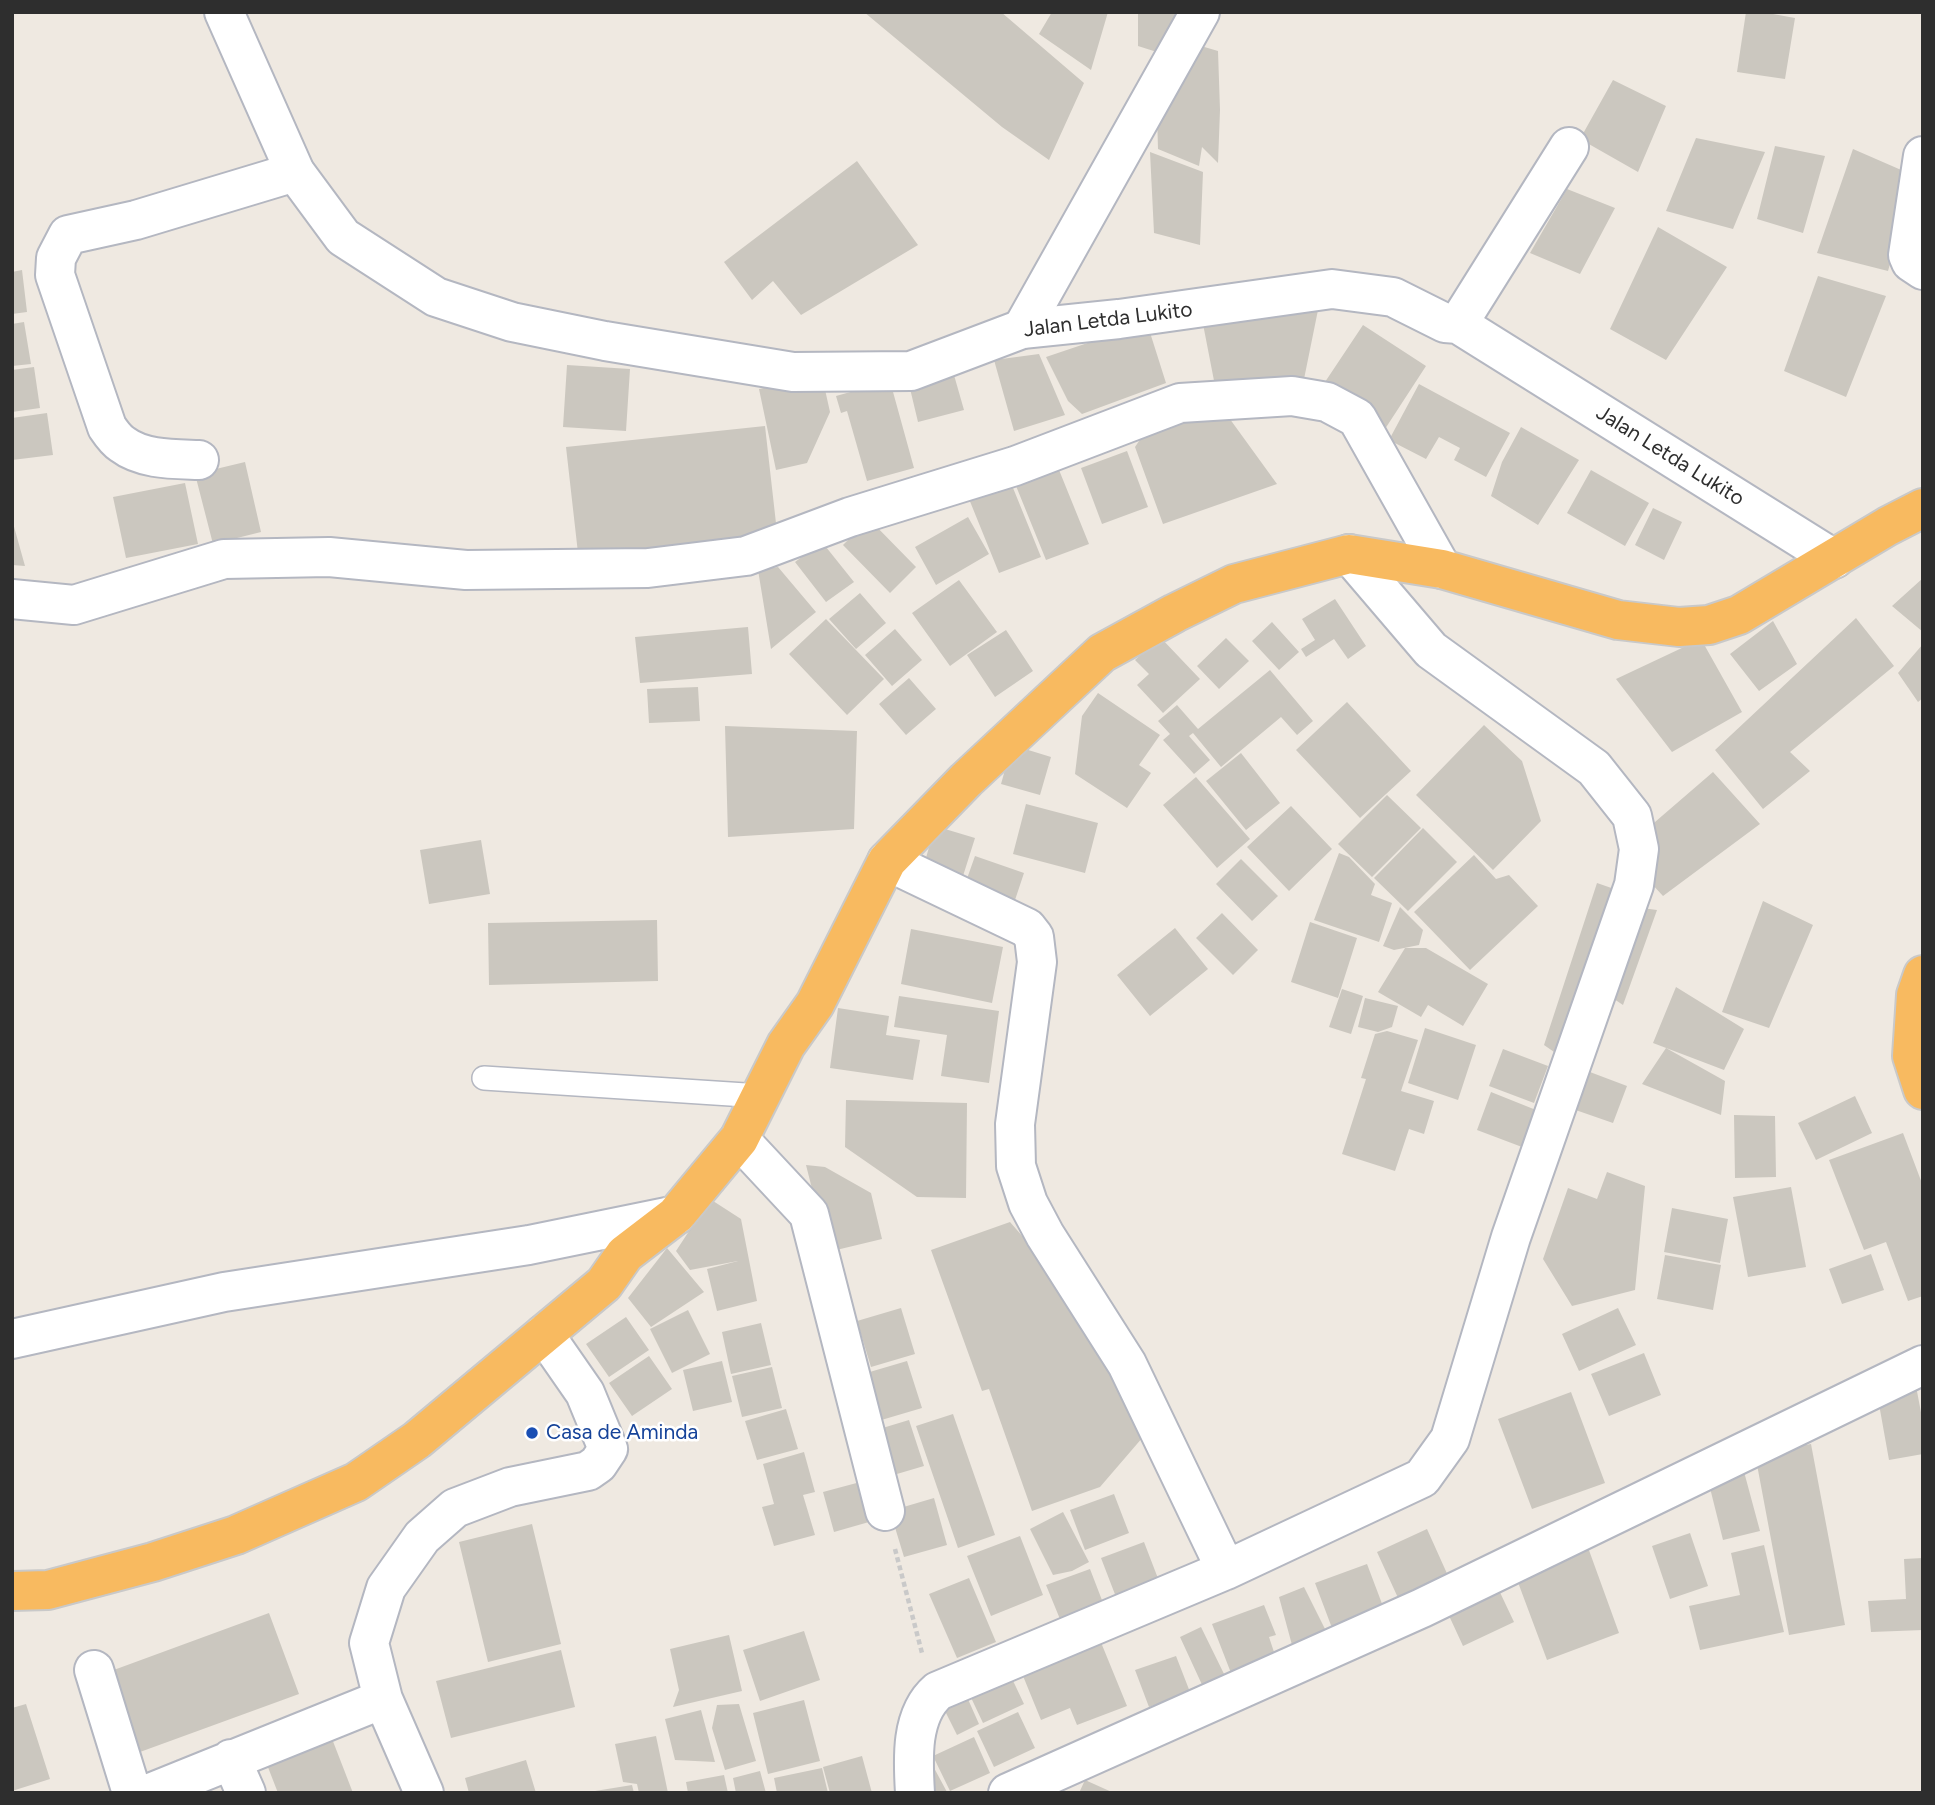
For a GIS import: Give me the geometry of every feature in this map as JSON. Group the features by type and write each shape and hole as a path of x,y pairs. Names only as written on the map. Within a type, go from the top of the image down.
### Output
{"highway":[{"path":"12,1591 48,1590 153,1562 236,1535 356,1482 417,1440 604,1284 625,1254 676,1216 739,1139 786,1045 815,1004 887,860 995,752 1102,653 1234,584 1349,554 1442,569 1618,620 1679,627 1709,625 1739,615 1923,508"},
{"path":"1923,975 1916,995 1912,1056 1923,1090"}],"street":[{"name":"Jalan Letda Lukito","path":"224,12 295,172 343,237 436,297 512,322 605,341 793,372 911,371 1022,329 1119,319 1332,289 1393,297 1446,323 1458,324 1834,559"},
{"path":"1022,329 1200,12"},
{"path":"1458,324 1569,148"},
{"path":"1923,156 1908,255 1911,262 1923,270"},
{"path":"200,460 139,454 120,444 107,427 55,275 56,258 68,235 136,220 295,172"},
{"path":"12,598 74,606 224,559 329,556 466,570 648,568 746,556 850,517 1014,467 1180,403 1292,396 1327,402 1357,418 1442,569"},
{"path":"915,1793 913,1753 920,1720 933,1695 938,1691 1227,1570 1422,1478 1450,1439 1511,1237 1634,885 1639,849 1632,816 1594,768 1431,650 1349,554"},
{"path":"887,860 1027,928 1034,937 1037,962 1015,1124 1016,1166 1028,1203 1045,1235 1127,1364 1227,1570"},
{"path":"739,1139 809,1214 886,1511"},
{"path":"12,1339 224,1292 529,1245 676,1216"},
{"path":"424,1793 383,1699 369,1643 386,1588 422,1537 455,1508 510,1487 588,1471 598,1464 608,1449 585,1393 544,1335"},
{"path":"1008,1793 1422,1608 1923,1365"},
{"path":"94,1670 132,1793"},
{"path":"150,1793 239,1776 383,1699"}],"lane":[{"path":"484,1078 761,1096"}],"path":[{"path":"886,1511 933,1695"}],"building":[{"path":"864,12 1001,12 1084,83 1049,160 1002,127"},
{"path":"1052,12 1108,12 1091,70 1039,34"},
{"path":"1138,12 1180,12 1160,53 1138,46"},
{"path":"1746,12 1795,18 1785,79 1737,72"},
{"path":"1201,46 1218,51 1220,110 1218,163 1202,147 1199,166 1158,149 1157,114"},
{"path":"1613,80 1666,106 1638,172 1580,139"},
{"path":"1696,138 1765,152 1733,229 1666,211"},
{"path":"1775,146 1825,156 1803,233 1757,219"},
{"path":"1853,149 1915,176 1888,271 1817,253"},
{"path":"1150,152 1203,172 1200,245 1154,233"},
{"path":"857,161 918,245 801,315 773,281 752,300 724,262"},
{"path":"1567,189 1615,208 1580,274 1530,253"},
{"path":"1658,227 1727,267 1666,360 1610,329"},
{"path":"22,270 27,312 12,314 12,272"},
{"path":"1818,276 1886,296 1846,397 1784,371"},
{"path":"1318,310 1303,384 1216,391 1203,324"},
{"path":"24,322 31,364 12,366 12,324"},
{"path":"1147,323 1166,383 1082,414 1068,401 1046,357"},
{"path":"1363,325 1426,366 1385,429 1321,388"},
{"path":"1039,354 1065,415 1014,431 994,360"},
{"path":"950,361 964,410 918,422 907,376"},
{"path":"567,365 630,369 626,431 563,427"},
{"path":"34,367 40,408 12,412 12,370"},
{"path":"822,376 830,412 807,463 776,470 759,389"},
{"path":"890,381 914,468 867,481 847,411 841,413 836,396"},
{"path":"1419,384 1510,433 1486,477 1454,460 1460,448 1439,437 1426,459 1389,440"},
{"path":"47,413 53,455 12,460 12,418"},
{"path":"1227,415 1277,484 1163,524 1135,447 1151,423"},
{"path":"765,426 778,541 579,562 566,447"},
{"path":"1521,427 1579,460 1538,525 1491,496 1502,462"},
{"path":"1127,451 1148,507 1102,524 1081,468"},
{"path":"245,462 261,532 213,544 195,474"},
{"path":"1057,465 1089,544 1046,560 1014,481"},
{"path":"1591,470 1649,503 1625,546 1567,513"},
{"path":"1009,478 1041,557 999,573 967,494"},
{"path":"185,483 198,544 126,558 113,497"},
{"path":"1653,508 1682,522 1664,560 1635,545"},
{"path":"968,517 989,554 936,585 915,547"},
{"path":"869,519 916,567 890,593 843,545"},
{"path":"13,523 25,566 12,565"},
{"path":"822,542 854,582 826,602 795,562"},
{"path":"778,567 816,612 771,649 758,570"},
{"path":"1923,578 1923,632 1892,606"},
{"path":"959,580 997,632 950,666 912,613"},
{"path":"860,593 886,623 856,649 829,619"},
{"path":"1335,599 1366,646 1348,659 1334,639 1306,657 1301,649 1315,640 1302,619"},
{"path":"1856,618 1894,666 1790,752 1810,771 1763,809 1715,750"},
{"path":"826,619 884,679 847,715 789,654"},
{"path":"1773,621 1797,664 1759,691 1730,654"},
{"path":"1272,622 1299,652 1279,670 1252,641"},
{"path":"748,627 752,674 640,683 635,637"},
{"path":"895,629 922,660 892,686 865,655"},
{"path":"1006,630 1033,671 995,697 967,655"},
{"path":"1160,637 1200,679 1163,713 1137,685 1149,674 1135,660"},
{"path":"1226,638 1249,661 1219,689 1197,666"},
{"path":"1701,639 1742,712 1672,752 1616,679"},
{"path":"1923,644 1923,698 1918,702 1898,673"},
{"path":"1270,670 1313,721 1297,735 1281,717 1221,767 1193,733 1189,736 1210,760 1194,774 1163,740 1170,734 1158,721 1177,705 1198,729"},
{"path":"909,678 936,709 906,735 879,704"},
{"path":"698,687 700,721 649,723 647,689"},
{"path":"1098,693 1160,735 1139,765 1151,773 1127,808 1075,774 1082,716"},
{"path":"1347,702 1411,771 1360,818 1296,750"},
{"path":"1484,725 1522,761 1541,821 1493,870 1416,795"},
{"path":"725,726 857,731 854,829 728,837"},
{"path":"1012,745 1051,757 1040,795 1001,784"},
{"path":"1241,753 1280,803 1246,830 1206,781"},
{"path":"1713,772 1760,824 1663,896 1650,882 1655,822"},
{"path":"1196,777 1250,839 1217,868 1163,805"},
{"path":"1387,795 1421,828 1372,877 1338,844"},
{"path":"1026,804 1098,823 1085,873 1013,854"},
{"path":"1291,806 1332,849 1289,891 1247,847"},
{"path":"935,826 975,838 963,876 924,865"},
{"path":"1423,828 1457,862 1408,911 1374,878"},
{"path":"481,840 490,894 429,904 420,850"},
{"path":"1339,853 1349,857 1375,884 1371,895 1392,903 1379,942 1314,920"},
{"path":"1474,855 1496,879 1509,875 1538,906 1470,970 1414,912"},
{"path":"975,856 1024,873 1013,906 963,890"},
{"path":"1241,859 1278,896 1252,921 1216,884"},
{"path":"1597,883 1620,891 1557,1054 1544,1045"},
{"path":"1763,901 1813,925 1769,1028 1722,1012"},
{"path":"1400,907 1423,930 1419,945 1394,950 1383,946"},
{"path":"1642,908 1657,910 1623,1005 1611,997"},
{"path":"1222,913 1258,950 1233,975 1196,938"},
{"path":"657,920 658,981 489,985 488,923"},
{"path":"1310,922 1357,938 1338,998 1291,982"},
{"path":"1175,928 1208,969 1150,1016 1117,975"},
{"path":"911,929 1003,947 992,1003 901,984"},
{"path":"1405,948 1426,948 1488,984 1463,1026 1428,1005 1421,1017 1378,992"},
{"path":"1676,987 1744,1029 1724,1070 1653,1043"},
{"path":"1342,989 1363,996 1351,1034 1329,1027"},
{"path":"899,996 999,1011 989,1083 941,1076 947,1035 894,1027"},
{"path":"1365,998 1398,1006 1392,1027 1378,1032 1358,1027"},
{"path":"838,1008 889,1016 886,1035 920,1040 913,1080 830,1068"},
{"path":"1425,1028 1476,1045 1458,1100 1408,1083"},
{"path":"1387,1031 1418,1040 1401,1091 1434,1101 1424,1134 1409,1129 1395,1171 1342,1154 1366,1079 1361,1078 1375,1034"},
{"path":"1666,1048 1725,1081 1721,1115 1642,1084"},
{"path":"1503,1049 1548,1066 1534,1103 1489,1086"},
{"path":"1582,1069 1627,1086 1613,1123 1567,1107"},
{"path":"1491,1092 1536,1110 1522,1147 1477,1130"},
{"path":"1855,1096 1872,1133 1816,1160 1798,1123"},
{"path":"846,1100 967,1103 966,1198 917,1197 845,1147"},
{"path":"1734,1115 1775,1116 1776,1177 1735,1178"},
{"path":"1903,1133 1923,1186 1923,1296 1908,1301 1886,1242 1864,1250 1829,1160"},
{"path":"806,1165 825,1167 871,1193 882,1239 828,1252"},
{"path":"1607,1172 1645,1186 1635,1290 1572,1306 1543,1259 1568,1188 1597,1199"},
{"path":"1791,1187 1806,1267 1748,1277 1733,1197"},
{"path":"710,1199 741,1219 757,1301 717,1311 707,1269 738,1261 690,1270 676,1251"},
{"path":"1672,1208 1728,1219 1720,1263 1664,1252"},
{"path":"1010,1222 1070,1291 1143,1437 1100,1487 1032,1511 989,1389 982,1391 931,1250"},
{"path":"667,1248 704,1292 651,1327 628,1298"},
{"path":"1871,1254 1884,1290 1842,1304 1829,1269"},
{"path":"1665,1255 1721,1265 1713,1310 1657,1299"},
{"path":"901,1308 915,1354 871,1367 857,1321"},
{"path":"1618,1308 1636,1345 1579,1371 1562,1334"},
{"path":"688,1310 710,1354 672,1373 650,1329"},
{"path":"626,1317 649,1350 609,1377 586,1344"},
{"path":"761,1323 771,1365 731,1374 722,1332"},
{"path":"1644,1353 1661,1395 1609,1416 1591,1374"},
{"path":"649,1356 672,1389 632,1416 609,1383"},
{"path":"722,1361 732,1402 693,1411 683,1370"},
{"path":"907,1361 922,1408 878,1421 863,1374"},
{"path":"772,1367 782,1408 742,1417 732,1376"},
{"path":"1916,1386 1923,1423 1923,1454 1889,1460 1877,1393"},
{"path":"1571,1392 1605,1483 1532,1509 1498,1419"},
{"path":"786,1409 798,1449 757,1460 745,1421"},
{"path":"953,1414 995,1535 958,1548 916,1426"},
{"path":"909,1420 924,1466 880,1479 866,1433"},
{"path":"1811,1444 1845,1625 1789,1635 1755,1454"},
{"path":"804,1452 815,1492 803,1495 815,1535 774,1546 762,1507 774,1504 763,1464"},
{"path":"1743,1468 1760,1531 1723,1540 1707,1476"},
{"path":"864,1481 876,1520 834,1532 823,1492"},
{"path":"1114,1494 1129,1533 1085,1550 1070,1510"},
{"path":"934,1498 947,1545 904,1557 890,1511"},
{"path":"1063,1512 1089,1562 1072,1571 1053,1575 1030,1529"},
{"path":"532,1524 561,1644 488,1662 459,1542"},
{"path":"1427,1529 1449,1578 1399,1600 1377,1552"},
{"path":"1690,1533 1708,1586 1670,1599 1652,1546"},
{"path":"1020,1536 1043,1595 991,1616 967,1556"},
{"path":"1144,1542 1159,1581 1116,1597 1101,1558"},
{"path":"1586,1542 1619,1633 1547,1660 1513,1569"},
{"path":"1764,1545 1784,1632 1700,1650 1689,1606 1740,1595 1731,1553"},
{"path":"1923,1558 1923,1630 1871,1632 1868,1601 1906,1599 1904,1559"},
{"path":"1367,1564 1384,1609 1332,1628 1315,1583"},
{"path":"1090,1569 1105,1608 1062,1624 1046,1585"},
{"path":"969,1578 996,1642 957,1658 929,1594"},
{"path":"1496,1584 1514,1622 1463,1646 1445,1607"},
{"path":"1304,1587 1327,1633 1292,1645 1279,1597"},
{"path":"1264,1605 1276,1635 1269,1637 1275,1655 1231,1673 1212,1624"},
{"path":"269,1613 299,1694 140,1752 111,1671"},
{"path":"1201,1627 1226,1678 1204,1689 1180,1637"},
{"path":"804,1631 820,1680 760,1701 743,1650"},
{"path":"729,1635 742,1691 673,1707 679,1690 670,1649"},
{"path":"1100,1640 1127,1706 1077,1725 1070,1708 1041,1720 1021,1671"},
{"path":"561,1650 575,1707 451,1738 436,1681"},
{"path":"1176,1656 1190,1692 1149,1707 1135,1670"},
{"path":"1007,1668 1024,1704 983,1723 966,1687"},
{"path":"963,1688 979,1724 957,1735 939,1699"},
{"path":"804,1700 820,1761 768,1774 753,1713"},
{"path":"26,1704 50,1779 12,1791 12,1708"},
{"path":"739,1704 756,1761 725,1770 712,1728 717,1705"},
{"path":"701,1710 715,1762 675,1760 665,1719"},
{"path":"1018,1712 1035,1748 994,1767 977,1731"},
{"path":"329,1731 353,1793 278,1793 264,1757"},
{"path":"656,1736 668,1793 639,1793 637,1784 623,1782 615,1744"},
{"path":"974,1737 990,1773 950,1791 933,1756"},
{"path":"862,1756 872,1793 830,1793 823,1767"},
{"path":"526,1760 536,1793 469,1793 465,1778"},
{"path":"933,1766 947,1792 920,1793"},
{"path":"822,1768 828,1793 777,1793 774,1778"},
{"path":"760,1771 766,1793 736,1793 733,1778"},
{"path":"724,1775 728,1793 688,1793 686,1782"},
{"path":"1085,1780 1114,1793 1079,1793"},
{"path":"632,1785 634,1793 595,1793 595,1791"}],"place":[{"name":"Casa de Aminda","path":"532,1433"}]}
